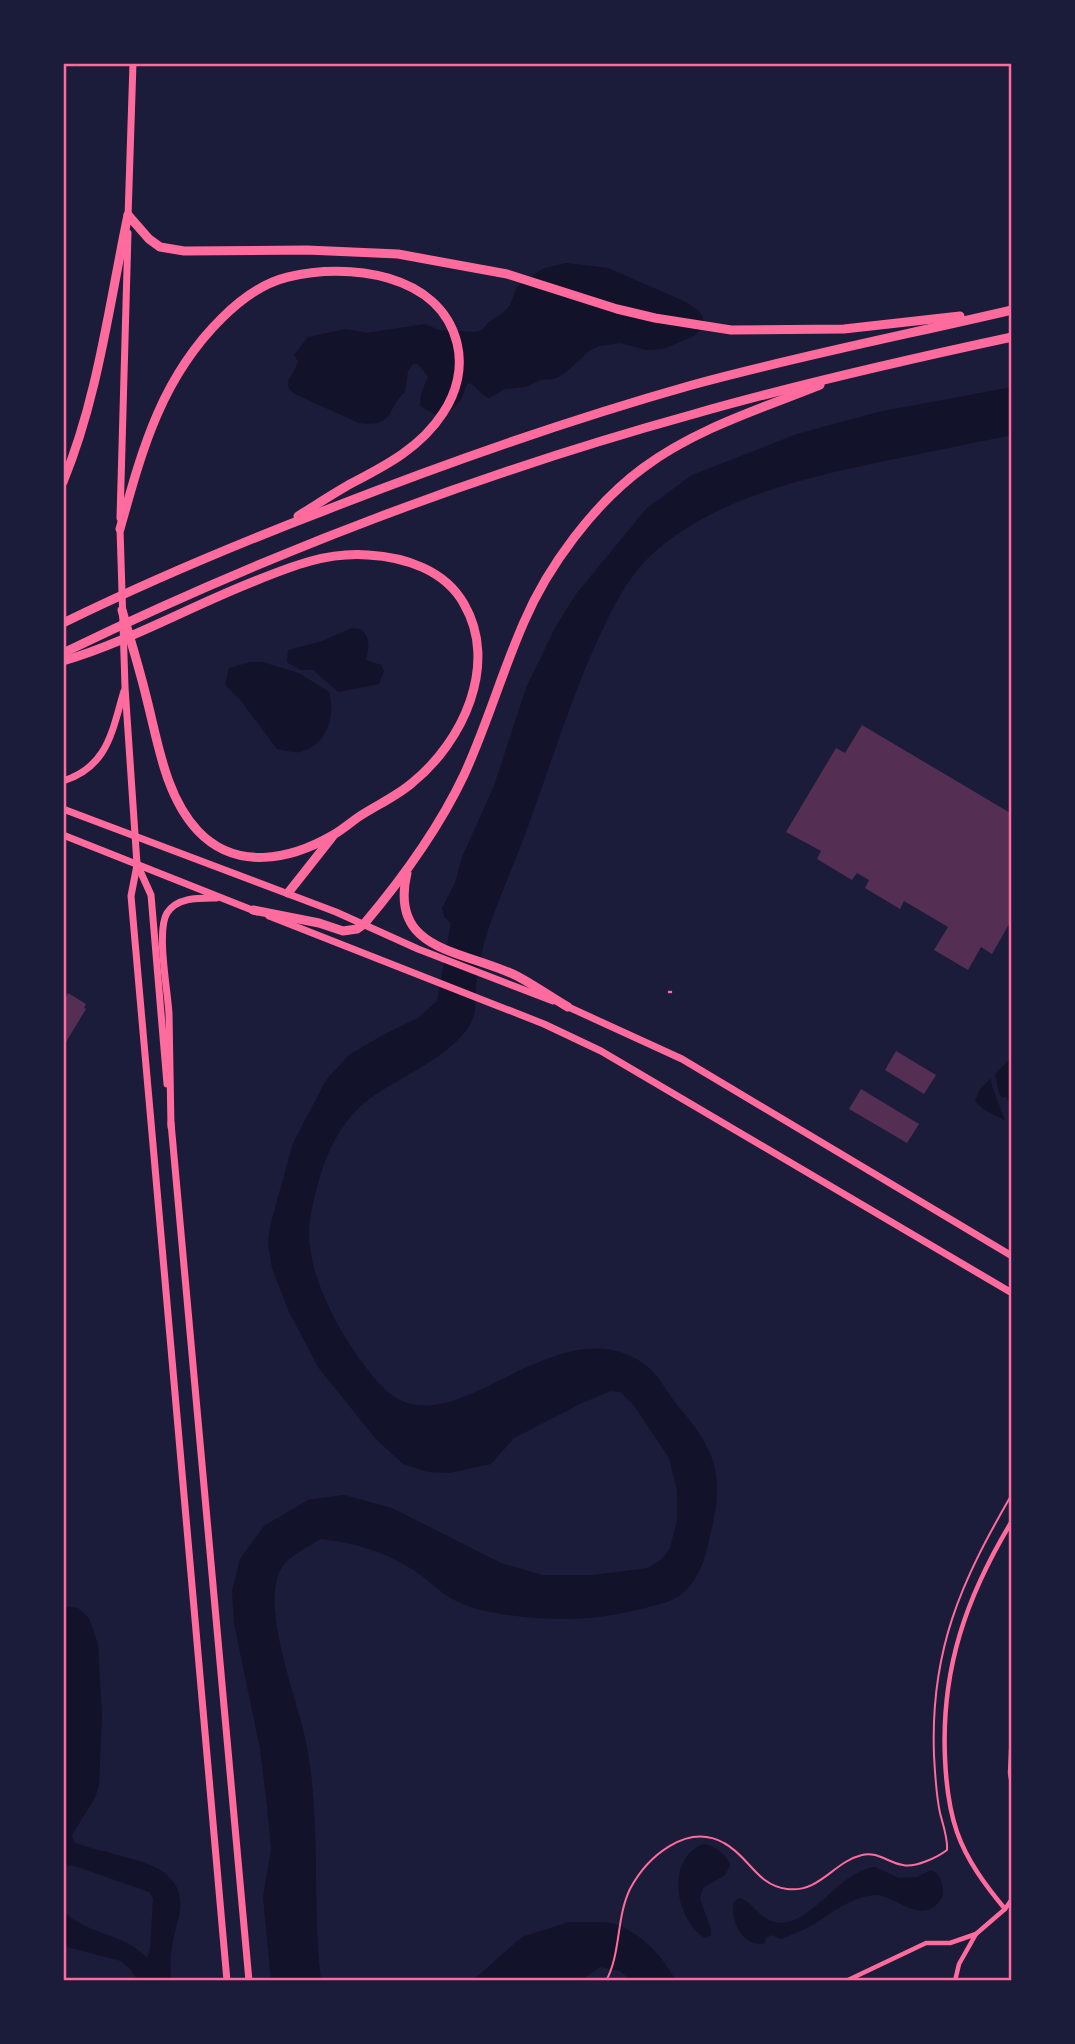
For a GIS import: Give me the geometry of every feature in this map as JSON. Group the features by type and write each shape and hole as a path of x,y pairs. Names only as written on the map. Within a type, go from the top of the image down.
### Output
{"highway":[{"path":"128,215 149,239 160,247 184,251 366,251 435,259 507,274 617,309 691,325 747,330 844,329 1009,311"},
{"path":"63,482 77,446 93,388 128,215"},
{"path":"120,529 145,441 165,395 190,354 221,318 242,300 262,287 287,277 344,270 376,275 417,290 432,301 446,318 456,335 460,353 460,368 452,397 443,413 415,445 376,473 352,483 277,529"},
{"path":"63,623 277,529 491,449 668,392 818,352 1009,311"},
{"path":"63,653 280,556 467,485 692,414 861,370 1012,337"},
{"path":"253,910 319,923 343,931 358,929 364,924 409,866 463,777 524,620 556,562 606,500 643,467 695,437 732,419 861,370"},
{"path":"63,661 92,653 159,622 304,561 347,554 381,556 416,564 449,584 461,598 478,636 477,679 459,726 430,766 411,784 334,835 301,851 270,858 237,854 221,848 200,832 182,810 170,785 122,610"},
{"path":"288,893 334,835"},
{"path":"409,866 404,887 406,912 422,938 516,976 568,1007"}],"main road":[{"path":"133,63 120,529 125,687 137,864 131,897 227,1981"},
{"path":"63,781 89,769 102,755 125,687"},
{"path":"63,809 288,893 436,956 568,1007 682,1059 1012,1256"},
{"path":"63,835 491,1002 601,1051 1012,1293"},
{"path":"137,864 151,895 249,1981"},
{"path":"171,1127 164,921 169,910 182,902 191,899 223,898"}],"street":[{"path":"1005,1909 978,1874 957,1832 948,1794 944,1738 948,1681 962,1621 977,1584 1012,1521"},
{"path":"1012,1732 1012,1785"},
{"path":"955,1981 959,1964 976,1934 1005,1909 1012,1899"},
{"path":"845,1981 926,1943 950,1943 976,1934"}],"path":[{"path":"606,1981 611,1969 620,1918 631,1888 641,1872 664,1849 679,1840 698,1836 725,1843 756,1875 777,1887 799,1889 819,1883 844,1864 863,1855 880,1856 907,1866 943,1853 947,1850 947,1843"}],"shaded area":[{"path":"566,263 608,268 686,302 703,317 702,328 694,336 663,349 646,350 620,343 599,346 554,379 540,380 526,387 505,389 489,398 470,383 467,384 461,400 446,416 436,415 420,406 428,376 418,364 413,364 408,371 405,392 385,420 379,423 359,423 297,395 288,387 298,361 294,355 308,337 346,329 367,333 425,324 439,330 482,330 510,305 517,287 542,269"},
{"path":"1012,387 1012,435 837,471 770,490 706,517 650,556 627,584 609,616 571,704 487,933 477,974 475,1012 468,1028 457,1041 429,1063 369,1099 356,1110 345,1123 328,1154 310,1220 309,1241 313,1264 331,1312 344,1335 358,1357 387,1391 413,1405 443,1403 474,1392 541,1361 576,1350 610,1350 649,1368 691,1422 714,1463 717,1494 705,1557 689,1587 670,1601 611,1615 544,1619 482,1610 450,1598 412,1569 384,1555 325,1539 316,1541 285,1564 279,1573 275,1591 275,1612 278,1635 303,1728 311,1776 321,1981 271,1981 263,1897 271,1849 267,1805 260,1749 234,1623 232,1591 240,1559 264,1526 308,1500 344,1495 392,1508 501,1563 542,1575 593,1575 648,1568 662,1559 670,1548 677,1520 677,1490 669,1458 633,1404 620,1392 611,1391 582,1403 514,1438 491,1464 449,1473 428,1472 403,1464 375,1438 318,1367 289,1312 272,1268 268,1244 270,1226 293,1143 326,1080 349,1055 418,1018 437,1001 451,923 444,917 442,908 455,883 462,857 494,786 526,688 555,628 576,594 647,508 692,475 797,434 878,412"},
{"path":"352,628 361,629 368,640 366,660 381,665 384,671 379,684 338,692 313,670 300,670 287,662 288,650 322,641"},
{"path":"262,662 299,673 329,692 330,720 317,743 300,752 277,749 241,701 225,685 229,668"},
{"path":"1012,1057 1012,1124 983,1109 975,1101 980,1089"},
{"path":"63,1606 78,1608 89,1618 98,1644 102,1717 99,1785 95,1798 72,1835 75,1843 134,1859 159,1869 177,1887 180,1900 171,1956 172,1981 138,1981 121,1961 63,1946 63,1911 83,1925 128,1943 147,1958 153,1899 149,1892 75,1866 63,1865"},
{"path":"704,1844 720,1852 730,1865 725,1875 703,1888 700,1899 711,1929 711,1935 705,1938 687,1918 679,1889 683,1862 692,1851"},
{"path":"875,1867 899,1878 917,1877 931,1870 941,1881 943,1896 935,1906 918,1910 883,1896 867,1896 844,1905 794,1934 781,1939 771,1935 766,1938 765,1943 750,1941 739,1931 733,1908 734,1901 740,1898 766,1919 784,1923 810,1911 861,1871"},
{"path":"569,1922 606,1923 627,1929 652,1948 676,1981 632,1981 620,1971 600,1967 580,1981 472,1981 522,1937"}],"pier":[{"path":"994,1069 999,1093 1002,1098 1006,1096 1012,1110 1012,1128 1007,1126 992,1086 990,1074"}],"building":[{"path":"862,725 1012,814 1012,919 992,954 981,947 968,970 934,950 948,927 904,901 900,909 865,888 869,880 857,873 852,880 817,859 821,851 786,832 836,748 845,753"},
{"path":"68,993 86,1004 86,1009 63,1047 63,995 66,997"},
{"path":"896,1051 936,1075 924,1094 885,1070"},
{"path":"861,1089 919,1124 907,1143 849,1109"}]}
